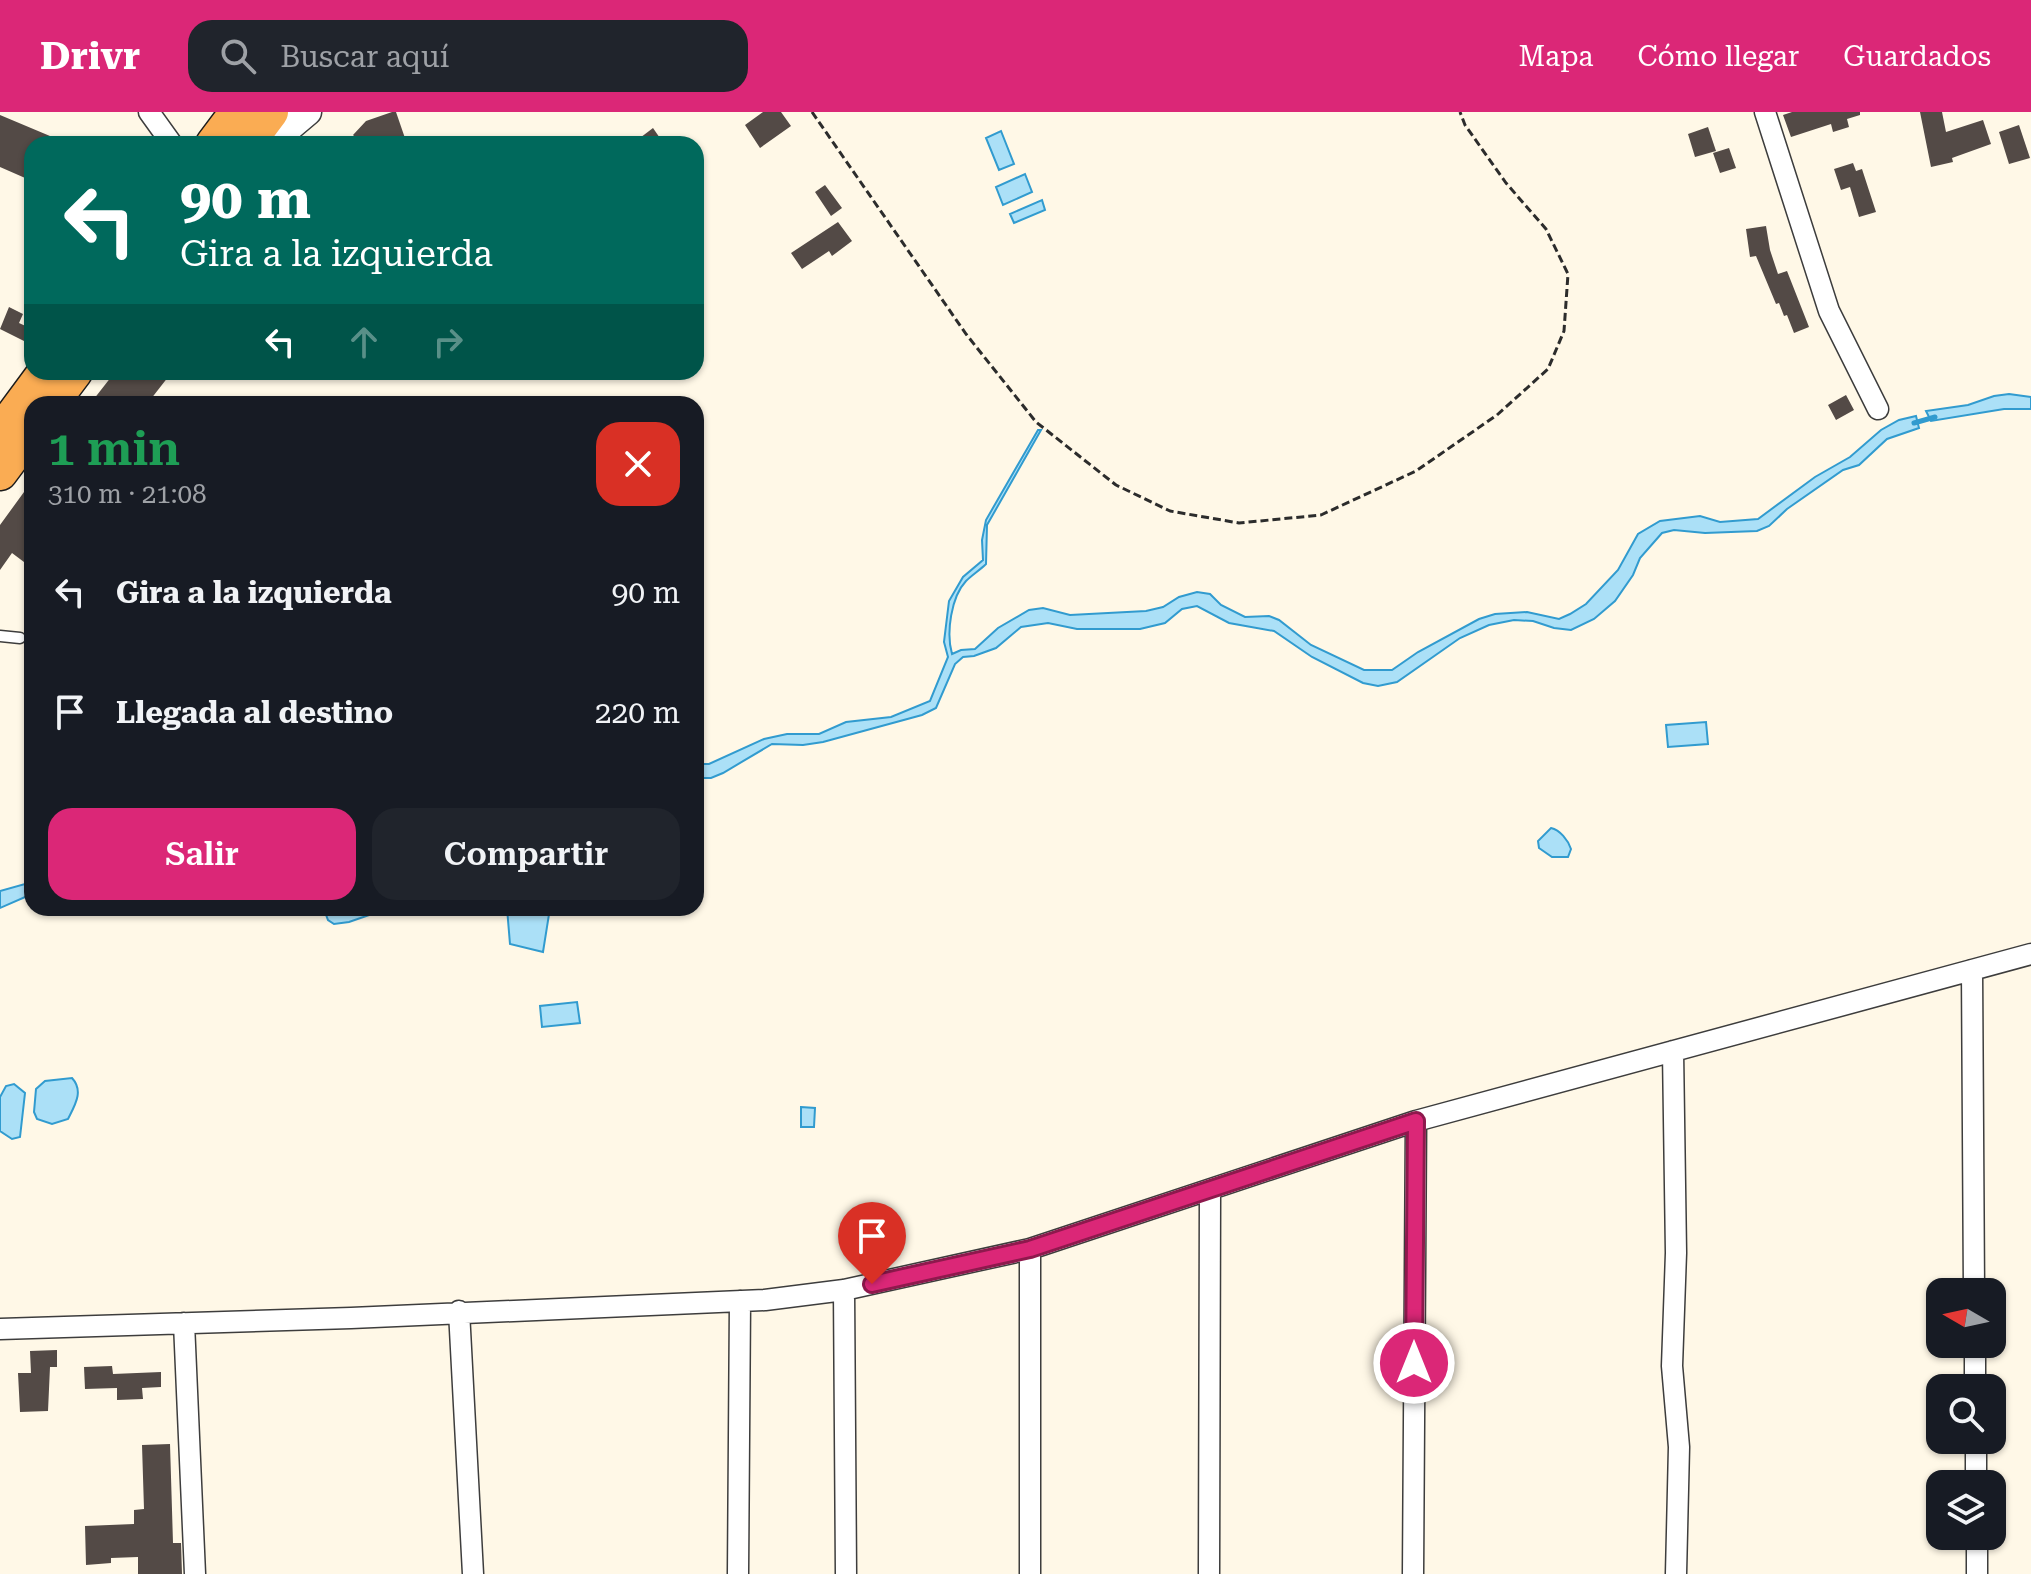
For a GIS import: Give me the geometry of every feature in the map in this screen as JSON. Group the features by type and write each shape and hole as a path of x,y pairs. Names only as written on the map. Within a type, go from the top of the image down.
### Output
{"highway":[{"path":"219,136 237,112"},
{"path":"253,136 271,112"},
{"path":"0,433 24,400"},
{"path":"0,473 24,441"}],"street":[{"path":"149,112 166,136"},
{"path":"280,136 308,112"},
{"path":"1765,112 1829,311 1878,409"},
{"path":"0,1329 740,1301 844,1290 1030,1249 1416,1121 2031,954"},
{"path":"1972,970 1974,1278"},
{"path":"1673,1051 1676,1253 1672,1366 1679,1447 1676,1574"},
{"path":"1413,1574 1416,1121"},
{"path":"1209,1574 1210,1190"},
{"path":"1030,1249 1030,1574"},
{"path":"844,1290 846,1574"},
{"path":"738,1574 740,1301"},
{"path":"459,1311 473,1574"},
{"path":"184,1323 195,1574"},
{"path":"1977,1550 1977,1574"}],"lane":[{"path":"0,636 20,638"}],"path":[{"path":"812,112 966,334 1036,422 1116,485 1170,511 1239,523 1321,515 1416,471 1497,415 1548,369 1564,331 1568,274 1546,229 1506,183 1465,125 1460,112"}],"water":[{"path":"1001,131 1014,164 999,170 986,138"},
{"path":"1025,174 1032,192 1003,205 996,187"},
{"path":"1042,200 1045,210 1014,223 1010,214"},
{"path":"2009,394 2031,397 2031,409 2004,409 1931,421 1926,411 1968,405"},
{"path":"1916,416 1919,428 1887,439 1859,465 1843,470 1787,509 1769,526 1757,531 1705,533 1674,530 1662,533 1640,558 1633,575 1615,601 1594,619 1571,630 1533,621 1514,620 1489,625 1460,638 1397,682 1378,686 1363,683 1312,657 1274,631 1229,623 1197,606 1182,609 1165,623 1140,629 1077,629 1048,623 1021,627 996,648 963,657 955,664 936,708 922,715 823,742 772,744 723,773 704,778 704,764 764,739 787,734 819,734 846,722 891,717 930,701 948,657 944,642 949,601 963,577 983,560 982,540 986,520 1038,430 1041,430 987,525 986,564 966,581 953,606 950,626 952,654 975,649 998,628 1029,610 1043,608 1070,615 1146,611 1197,592 1210,594 1221,605 1245,617 1269,616 1279,620 1311,645 1364,670 1392,670 1479,619 1495,614 1527,612 1559,619 1570,614 1586,604 1618,570 1638,534 1660,521 1700,516 1720,522 1758,519 1899,420"},
{"path":"1706,722 1708,744 1668,747 1666,725"},
{"path":"1551,828 1568,842 1571,849 1568,857 1552,857 1539,848 1538,841"},
{"path":"24,884 24,898 0,908 0,891"},
{"path":"326,916 366,916 334,924"},
{"path":"508,916 549,916 543,952 510,944"},
{"path":"577,1002 580,1023 542,1027 540,1006"},
{"path":"72,1078 78,1093 68,1119 52,1124 37,1119 34,1112 36,1089 45,1081"},
{"path":"14,1084 25,1093 20,1137 12,1139 0,1131 0,1097 6,1086"},
{"path":"801,1107 815,1108 814,1127 801,1127"}],"building":[{"path":"396,112 404,136 354,136 366,121"},
{"path":"763,112 781,112 791,126 760,148 745,125"},
{"path":"1792,112 1860,112 1860,115 1847,119 1849,127 1833,132 1831,124 1791,137 1783,115"},
{"path":"1920,112 1942,112 1946,132 1983,120 1991,144 1952,158 1953,162 1931,167"},
{"path":"0,115 50,136 24,136 24,178 0,167"},
{"path":"2019,125 2030,158 2009,164 1999,132"},
{"path":"1708,127 1716,151 1695,157 1688,134"},
{"path":"653,128 658,136 642,136"},
{"path":"1729,148 1736,168 1720,173 1713,153"},
{"path":"1853,163 1856,171 1862,169 1876,212 1859,217 1850,187 1841,190 1834,169"},
{"path":"825,185 842,208 831,216 815,192"},
{"path":"838,222 852,241 832,256 829,251 802,269 791,253"},
{"path":"1766,226 1778,274 1787,271 1809,327 1794,333 1787,315 1784,316 1779,303 1776,304 1756,256 1750,257 1746,229"},
{"path":"9,307 23,314 19,323 24,325 24,341 0,329"},
{"path":"109,380 166,380 153,396 96,396"},
{"path":"1846,395 1854,410 1836,420 1828,405"},
{"path":"24,492 24,562 12,553 0,570 0,525"},
{"path":"57,1350 57,1367 50,1367 48,1411 20,1412 18,1373 31,1373 30,1351"},
{"path":"112,1366 113,1374 161,1372 161,1387 142,1388 143,1399 117,1400 117,1388 85,1389 84,1367"},
{"path":"170,1444 173,1543 181,1543 182,1574 138,1574 138,1557 111,1558 111,1563 86,1565 85,1526 134,1524 134,1510 144,1509 142,1445"}],"waterway":[{"path":"1914,423 1935,417"}],"route":[{"path":"872,1284 1030,1249 1126,1220 1416,1121 1414,1363"}]}
